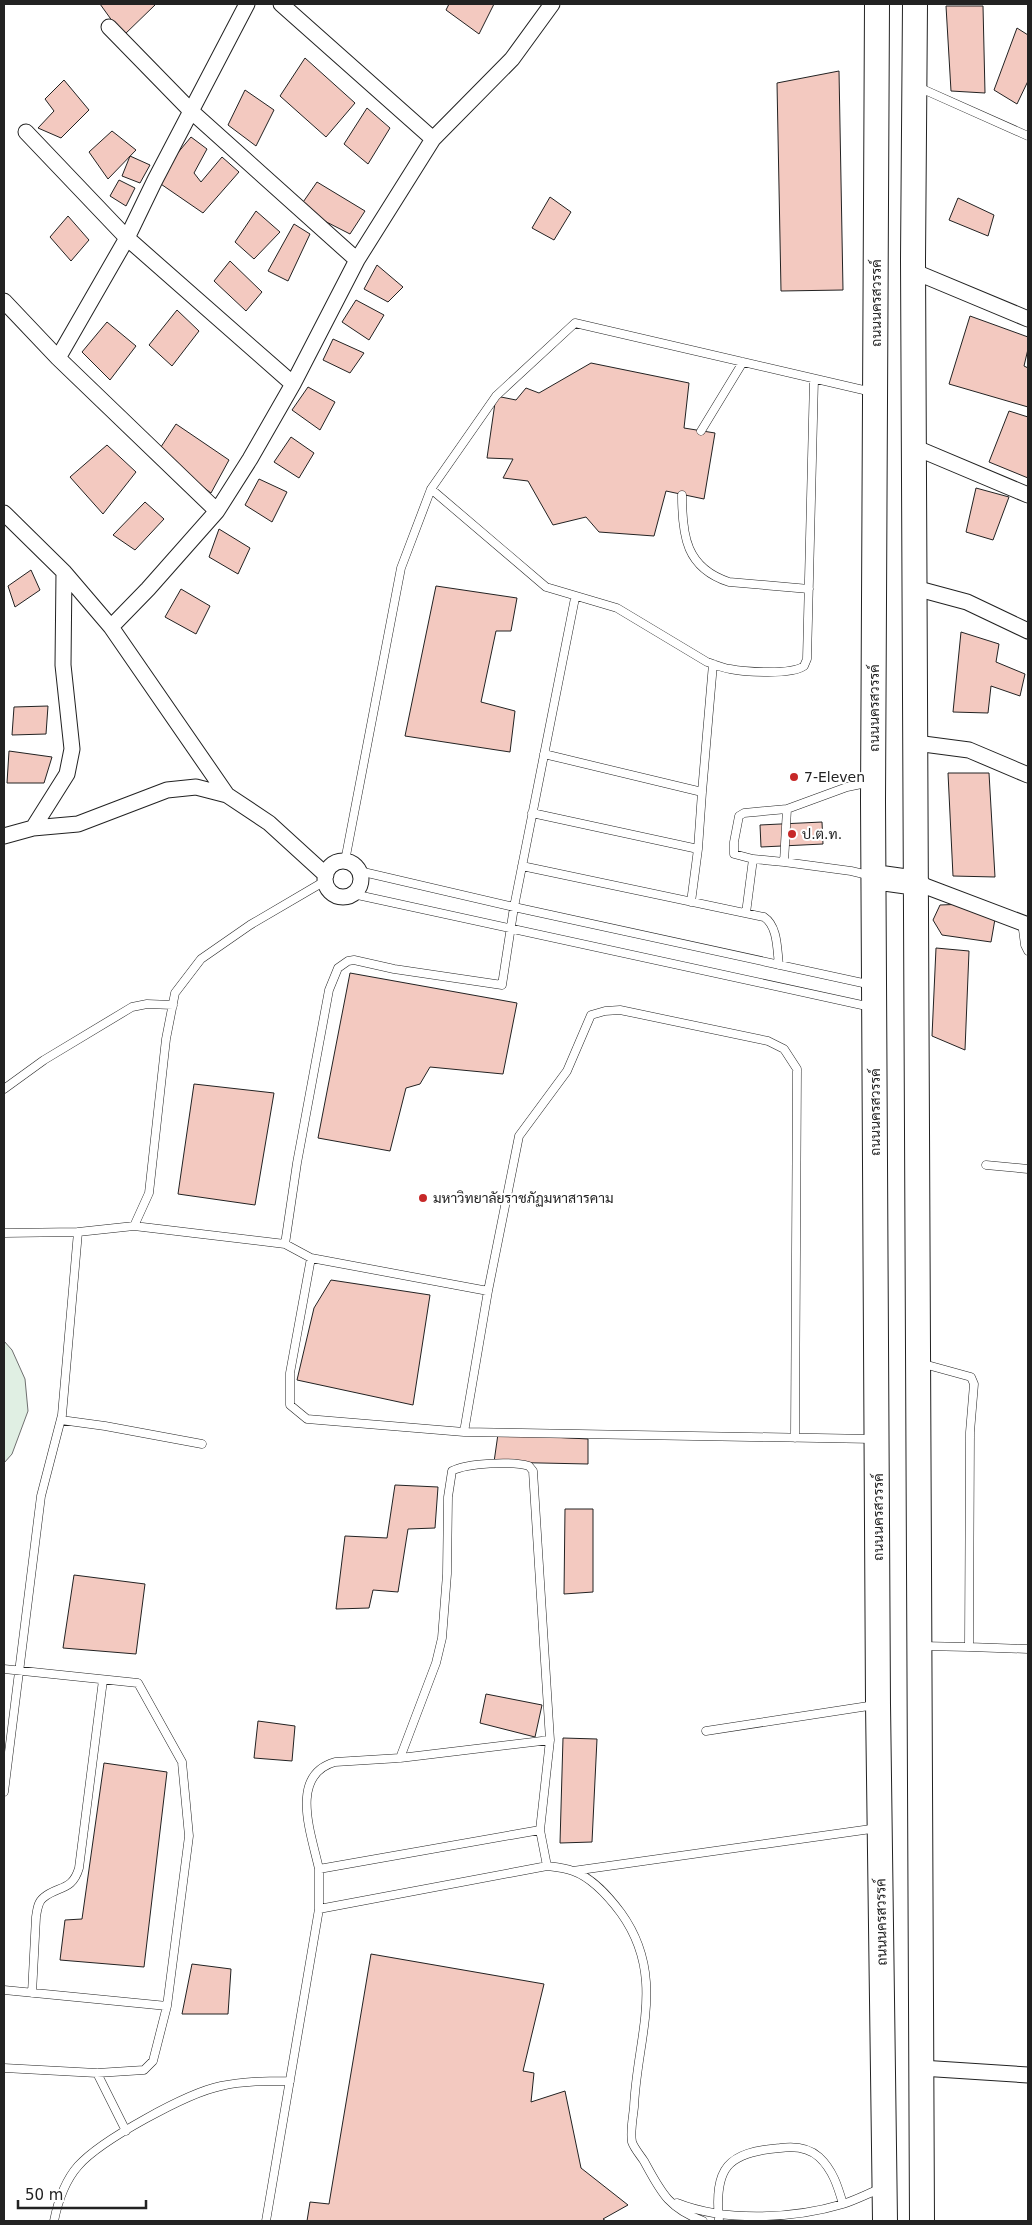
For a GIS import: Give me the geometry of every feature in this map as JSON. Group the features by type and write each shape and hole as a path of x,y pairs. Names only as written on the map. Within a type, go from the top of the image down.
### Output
{"main road":[{"name":"ถนนนครสวรรค์","path":"877,4 873,781 878,1704 885,2221"},
{"path":"915,4 914,447 922,2221"},
{"path":"874,877 917,883"}],"street":[{"path":"58,358 127,238 247,4"},
{"path":"282,4 433,139"},
{"path":"111,627 148,590 217,511 250,459 293,384 357,260 433,139 512,59 552,4"},
{"path":"109,27 191,111 357,260"},
{"path":"26,132 127,238 293,384"},
{"path":"914,271 1028,319"},
{"path":"4,301 58,358 217,511"},
{"path":"914,447 1028,495"},
{"path":"4,513 64,572 111,627 227,795"},
{"path":"33,828 67,774 72,749 63,666 64,572"},
{"path":"915,588 967,602 1028,631"},
{"path":"916,743 969,750 1028,775"},
{"path":"4,836 33,828 78,824 167,790 196,787 227,795 269,823 326,878"},
{"path":"344,861 356,865 360,870 362,880 360,886 353,894 341,897 335,895 327,887 326,878 333,864 344,861"},
{"path":"917,883 1025,923"},
{"path":"921,2068 1028,2075"}],"lane":[{"path":"914,86 1028,136"},
{"path":"344,861 401,568 431,489 496,396 575,323 876,393"},
{"path":"701,431 743,362"},
{"path":"431,489 546,588 575,598 606,604 624,612 713,664 728,669 794,671 804,666 807,659 814,379"},
{"path":"682,495 684,536 691,554 704,569 717,578 729,582 809,589"},
{"path":"285,1244 297,1163 329,990 338,968 348,961 354,960 394,969 502,986 510,928 575,598"},
{"path":"691,902 698,849 713,664"},
{"path":"544,754 702,792"},
{"path":"873,781 847,787 786,809 744,813 739,816 734,842 734,854 753,860 784,862 850,871 874,877"},
{"path":"784,862 786,809"},
{"path":"532,814 698,849"},
{"path":"746,913 753,860"},
{"path":"522,866 764,917 771,924 779,965"},
{"path":"360,870 514,907 779,965 874,996"},
{"path":"134,1226 149,1193 166,1039 175,993 201,959 250,925 326,878"},
{"path":"353,894 510,928 874,996"},
{"path":"1025,923 1028,952"},
{"path":"4,1089 44,1060 132,1007 147,1004 173,1005"},
{"path":"464,1432 488,1291 519,1136 567,1071 591,1015 605,1011 635,1012 768,1041 784,1048 797,1069 795,1438"},
{"path":"986,1164 1028,1169"},
{"path":"4,1233 78,1232 134,1226 285,1244 311,1258 488,1291"},
{"path":"4,1792 41,1496 61,1420 70,1342 78,1232"},
{"path":"311,1258 290,1374 290,1405 307,1418 319,1421 464,1432 877,1439"},
{"path":"918,1363 964,1374 974,1381 970,1432 970,1647"},
{"path":"61,1420 202,1444"},
{"path":"400,1758 438,1654 442,1638 447,1574 450,1477 453,1471 466,1466 514,1464 529,1466 533,1472 550,1740 540,1830 547,1866"},
{"path":"920,1646 1028,1649"},
{"path":"4,1669 138,1683 182,1762 189,1836 167,2006 153,2062 144,2070 97,2073 4,2068"},
{"path":"32,1993 36,1917 39,1905 42,1899 71,1884 79,1868 103,1680"},
{"path":"706,1731 878,1704"},
{"path":"266,2221 319,1909 319,1869 306,1807 310,1783 326,1765 335,1762 400,1758 550,1740"},
{"path":"319,1909 547,1866 573,1871 880,1828"},
{"path":"319,1869 540,1830"},
{"path":"573,1871 596,1886 613,1902 635,1935 642,1951 646,1976 647,2009 635,2082 632,2141 665,2199 691,2217 703,2221"},
{"path":"4,1990 167,2006"},
{"path":"97,2073 126,2131"},
{"path":"54,2221 61,2193 78,2166 126,2131 180,2102 220,2086 254,2082 290,2081"},
{"path":"719,2218 719,2182 726,2169 736,2157 756,2150 784,2147 803,2148 818,2156 830,2170 843,2204"},
{"path":"665,2199 719,2218 776,2215 843,2204 885,2187"}],"green space":[{"path":"4,1341 12,1350 25,1379 28,1411 12,1454 4,1463"}],"building":[{"path":"100,4 156,4 123,36"},
{"path":"449,4 494,4 479,34 446,10"},
{"path":"946,6 983,6 985,93 951,91"},
{"path":"1017,28 1028,35 1028,81 1017,104 994,90"},
{"path":"305,58 355,103 326,137 280,96"},
{"path":"839,71 843,290 781,291 777,83"},
{"path":"64,80 89,110 61,138 38,128 54,111 45,99"},
{"path":"245,90 274,110 256,146 228,125"},
{"path":"367,108 390,128 368,164 344,144"},
{"path":"112,131 136,150 108,179 89,152"},
{"path":"191,137 207,149 194,173 201,182 222,157 239,172 203,213 155,180"},
{"path":"130,156 150,165 140,183 122,176"},
{"path":"119,180 135,188 126,206 110,196"},
{"path":"317,182 365,211 350,234 299,208"},
{"path":"550,197 571,212 554,240 532,228"},
{"path":"958,198 994,215 988,236 949,220"},
{"path":"256,211 280,232 254,259 235,242"},
{"path":"68,216 89,240 71,261 50,237"},
{"path":"294,224 310,234 288,281 268,271"},
{"path":"230,261 262,292 246,311 214,281"},
{"path":"377,265 403,287 388,302 364,289"},
{"path":"356,300 384,315 369,340 342,322"},
{"path":"177,310 199,331 172,366 149,345"},
{"path":"970,316 1028,337 1028,349 1024,366 1028,368 1028,407 949,384"},
{"path":"107,322 136,346 110,380 82,352"},
{"path":"333,339 364,353 350,373 323,360"},
{"path":"591,363 689,383 684,428 715,433 704,499 666,491 654,536 599,532 586,517 553,525 528,481 503,478 513,459 487,458 496,396 516,400 526,388 539,393"},
{"path":"308,387 335,402 320,430 292,410"},
{"path":"1009,411 1028,417 1028,478 989,462"},
{"path":"176,424 229,460 211,493 157,453"},
{"path":"291,437 314,453 299,478 274,462"},
{"path":"107,445 136,472 103,514 70,477"},
{"path":"259,479 287,492 272,522 245,505"},
{"path":"976,488 1009,497 993,540 966,532"},
{"path":"145,502 164,519 135,550 113,535"},
{"path":"219,529 250,548 238,574 209,557"},
{"path":"31,570 40,590 15,607 8,586"},
{"path":"436,586 517,598 511,631 496,631 481,702 515,711 510,752 405,736"},
{"path":"181,589 210,606 196,634 165,617"},
{"path":"961,632 999,644 996,662 1025,674 1020,696 991,686 988,713 953,712"},
{"path":"48,706 46,734 12,735 14,707"},
{"path":"9,751 52,757 44,783 7,783"},
{"path":"948,773 989,773 995,877 953,876"},
{"name":"ป.ต.ท.","path":"822,822 823,844 761,847 760,825"},
{"path":"966,904 995,919 991,942 942,935 933,920 940,905"},
{"path":"936,948 969,951 965,1050 932,1036"},
{"path":"350,973 517,1003 503,1074 430,1067 420,1084 406,1088 390,1151 318,1138"},
{"path":"194,1084 274,1093 255,1205 178,1194"},
{"path":"331,1280 430,1295 413,1405 297,1380 314,1308"},
{"path":"498,1434 588,1439 588,1464 494,1462"},
{"path":"395,1485 438,1487 435,1528 408,1529 398,1592 373,1590 369,1608 336,1609 345,1536 387,1538"},
{"path":"565,1509 593,1509 593,1592 564,1594"},
{"path":"74,1575 145,1584 136,1654 63,1648"},
{"path":"486,1694 542,1705 535,1737 480,1723"},
{"path":"258,1721 295,1726 292,1761 254,1758"},
{"path":"563,1738 597,1739 592,1842 560,1843"},
{"path":"104,1763 167,1772 144,1967 60,1960 65,1920 82,1919"},
{"path":"371,1954 544,1984 523,2071 534,2073 531,2102 565,2091 581,2168 628,2205 603,2219 606,2221 307,2221 310,2202 329,2204"},
{"path":"192,1964 231,1969 228,2014 182,2014"}],"place":[{"name":"7-Eleven","path":"794,777"},
{"name":"ป.ต.ท.","path":"792,834"},
{"name":"มหาวิทยาลัยราชภัฏมหาสารคาม","path":"423,1198"}]}
